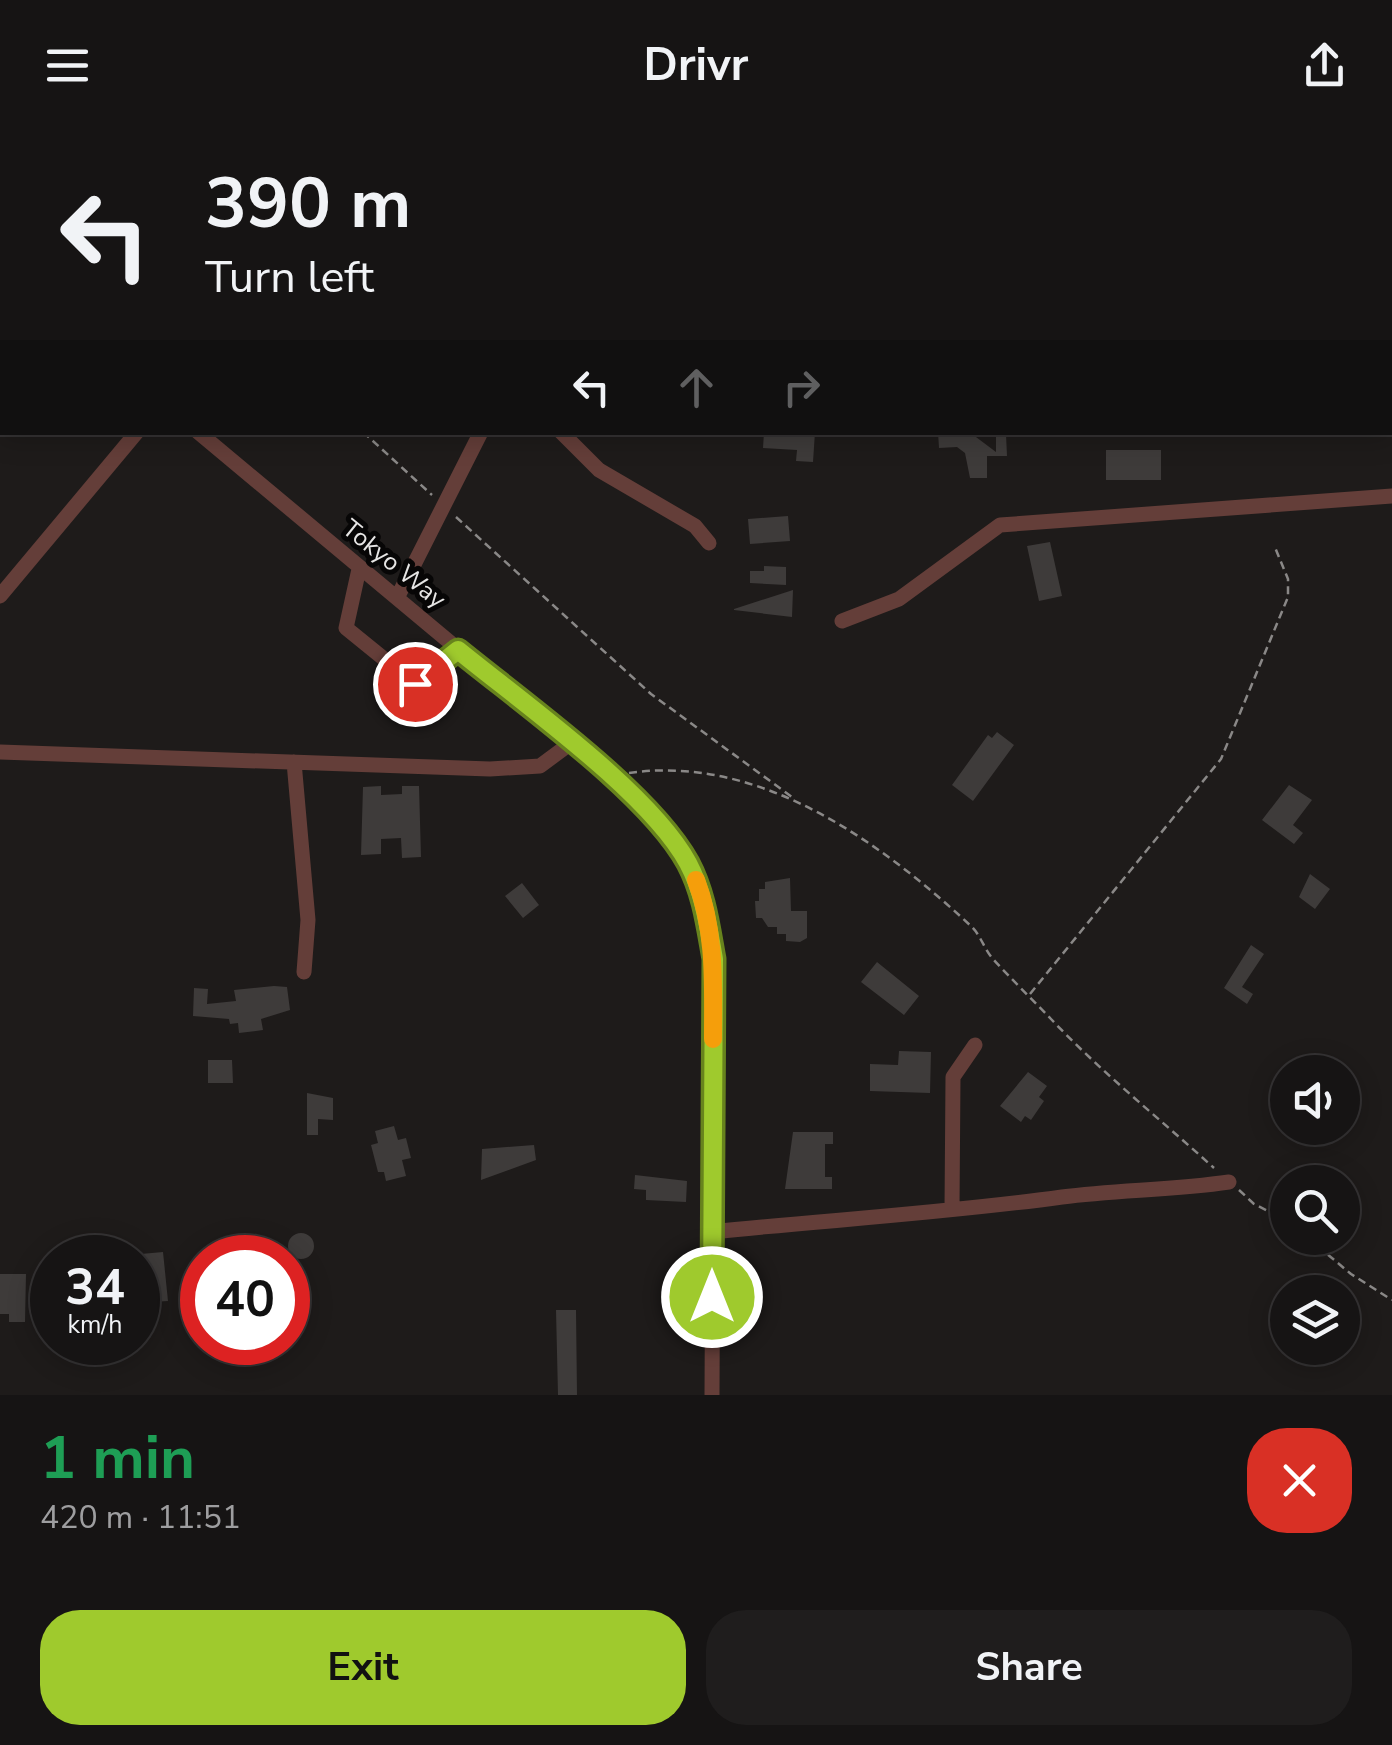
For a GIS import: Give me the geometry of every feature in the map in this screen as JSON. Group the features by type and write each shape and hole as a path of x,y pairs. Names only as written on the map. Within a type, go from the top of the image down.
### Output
{"street":[{"path":"0,596 134,435"},
{"name":"Tokyo Way","path":"202,435 610,776 674,839 705,904 714,959 712,1395"},
{"path":"397,598 480,435"},
{"path":"564,435 599,470 695,526 710,543"},
{"path":"842,621 899,600 1000,524 1392,496"},
{"path":"359,569 346,628 415,684 458,650"},
{"path":"0,752 531,768 570,743"},
{"path":"294,762 308,920 304,972"},
{"path":"952,1208 953,1077 975,1045"},
{"path":"712,1232 952,1208 1006,1208 1063,1197 1229,1182"}],"path":[{"path":"365,435 652,694 796,800 864,837 972,928 992,958 1052,1020 1229,1182 1270,1212"},
{"path":"1030,994 1221,760 1282,621 1288,597 1288,579 1274,545"},
{"path":"610,776 671,770 796,800"},
{"path":"1328,1255 1392,1300"}],"building":[{"path":"764,435 815,435 813,462 796,461 797,450 763,448"},
{"path":"938,435 973,435 996,452 996,435 1006,435 1007,456 987,456 987,478 970,478 965,453 957,447 939,448"},
{"path":"1106,450 1161,450 1161,480 1106,480"},
{"path":"788,516 790,541 750,544 748,519"},
{"path":"1050,542 1062,596 1039,601 1027,546"},
{"path":"764,566 786,567 786,585 750,583 750,571 764,571"},
{"path":"793,590 792,617 734,610 734,609"},
{"path":"997,732 1014,745 973,801 952,785 988,735 992,738"},
{"path":"1289,785 1312,800 1293,825 1303,833 1294,844 1262,820"},
{"path":"381,786 381,795 402,794 402,786 419,786 421,857 402,858 401,838 381,839 381,854 361,855 363,787"},
{"path":"1310,874 1330,889 1315,909 1299,897"},
{"path":"790,878 791,911 807,911 807,938 800,942 786,941 786,934 777,934 777,927 768,927 762,918 756,918 759,889 765,889 765,882"},
{"path":"522,883 539,905 523,918 505,896"},
{"path":"1251,945 1264,954 1242,987 1253,994 1247,1004 1224,988"},
{"path":"877,962 919,996 904,1015 861,982"},
{"path":"287,987 290,1010 261,1019 263,1030 239,1033 238,1023 230,1024 229,1019 193,1016 194,988 208,989 207,1004 236,1001 234,990"},
{"path":"899,1051 931,1052 930,1093 870,1091 870,1064 898,1065"},
{"path":"208,1060 232,1060 233,1083 208,1083"},
{"path":"1028,1072 1047,1086 1039,1097 1044,1101 1031,1120 1025,1116 1021,1122 1000,1106"},
{"path":"307,1093 333,1098 333,1120 318,1119 318,1135 307,1135"},
{"path":"394,1126 398,1140 406,1138 411,1158 402,1160 406,1176 386,1181 384,1172 378,1172 371,1145 378,1143 375,1131"},
{"path":"793,1132 833,1132 833,1144 825,1144 825,1177 832,1177 832,1189 785,1189"},
{"path":"534,1145 536,1160 481,1180 482,1149"},
{"path":"635,1175 687,1181 686,1202 646,1200 646,1190 634,1189"},
{"path":"163,1252 168,1301 160,1302"},
{"path":"0,1274 26,1274 25,1322 9,1322 9,1314 0,1314"},
{"path":"556,1310 576,1310 577,1395 558,1395"}],"slow traffic":[{"path":"696,880 705,904 714,959 713,1039"}],"route":[{"path":"415,684 458,650 610,776 674,839 690,866 705,904 714,959 712,1297"}]}
